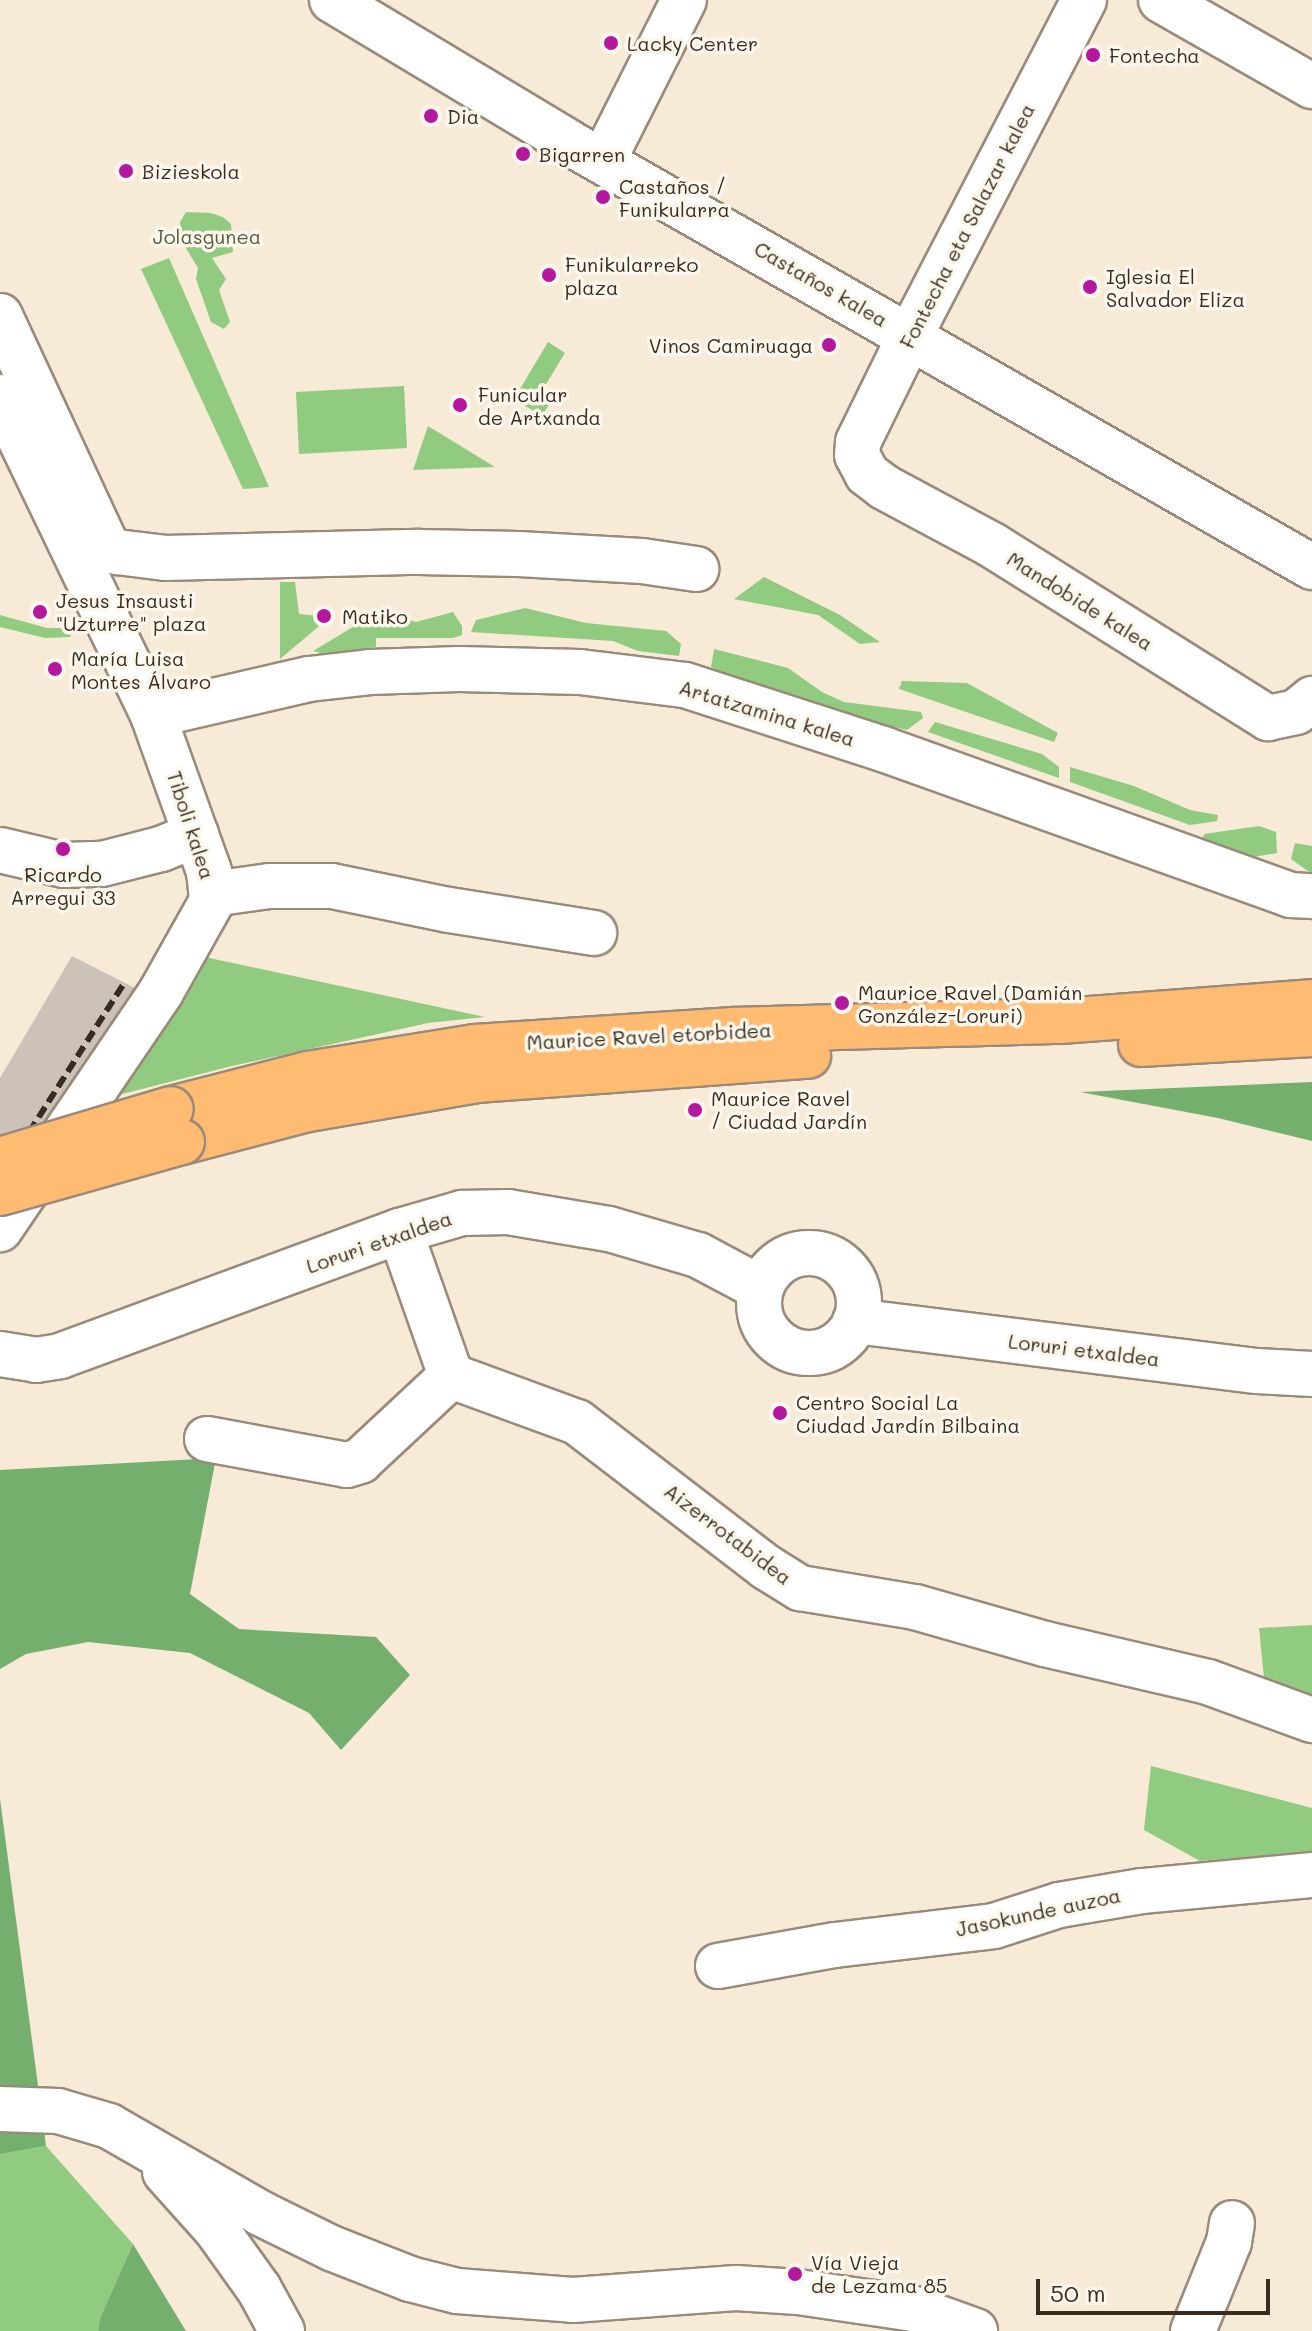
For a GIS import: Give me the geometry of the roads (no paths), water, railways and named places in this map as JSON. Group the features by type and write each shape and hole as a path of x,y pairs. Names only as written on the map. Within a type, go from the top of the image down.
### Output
{"main road":[{"name":"Maurice Ravel etorbidea","path":"0,1160 171,1109 308,1074 475,1047 733,1030 1062,1021 1312,1002"},
{"name":"Maurice Ravel etorbidea","path":"1,1210 308,1109 478,1080 849,1053 1206,1042 1312,1034"}],"street":[{"name":"Castaños kalea","path":"332,0 603,161 1312,567"},
{"path":"603,161 684,0"},
{"name":"Fontecha eta Salazar kalea","path":"857,455 858,442 910,336 1084,0"},
{"path":"1161,0 1312,86"},
{"path":"0,316 107,546 117,552 165,558 478,553 593,557 696,569"},
{"name":"Tiboli kalea","path":"0,397 153,715 209,871 212,894 208,911 161,992 1,1210"},
{"name":"Mandobide kalea","path":"857,455 867,474 884,487 992,545 1268,718 1296,712 1312,699"},
{"name":"Artatzamina kalea","path":"153,715 309,679 370,672 459,669 580,672 685,685 883,749 1290,895 1312,896"},
{"path":"0,850 64,865 102,864 161,849 196,835"},
{"path":"212,894 269,886 332,886 449,910 594,933"},
{"name":"Loruri etxaldea","path":"0,1354 36,1360 60,1356 400,1231 462,1213 508,1212 638,1237 698,1255 760,1288"},
{"path":"207,1439 347,1465 360,1461 451,1376 400,1231"},
{"path":"805,1252 820,1253 836,1260 849,1272 857,1287 859,1305 855,1321 848,1335 822,1351 791,1350 767,1332 758,1303 760,1288 777,1263 805,1252"},
{"name":"Loruri etxaldea","path":"855,1321 1257,1371 1312,1374"},
{"name":"Aizerrotabidea","path":"451,1376 577,1422 766,1567 800,1588 915,1607 1045,1644 1208,1682 1312,1720"},
{"name":"Jasokunde auzoa","path":"718,1966 849,1943 994,1926 1059,1905 1142,1891 1312,1875"},
{"path":"0,2109 75,2115 109,2126 260,2213 331,2248 410,2279 457,2291 573,2300 736,2288 798,2292 914,2309 975,2331"},
{"path":"149,2147 181,2194 216,2229 259,2289 282,2331"},
{"path":"1193,2331 1229,2242 1232,2223"}],"railway":[{"path":"0,1178 124,983"}],"place":[{"name":"Lacky Center","path":"611,43"},
{"name":"Fontecha","path":"1093,55"},
{"name":"Dia","path":"431,116"},
{"name":"Bigarren","path":"523,154"},
{"name":"Bizieskola","path":"126,171"},
{"name":"Castaños / Funikularra","path":"603,197"},
{"name":"Funikularreko plaza","path":"549,275"},
{"name":"Iglesia El Salvador Eliza","path":"1090,287"},
{"name":"Vinos Camiruaga","path":"829,345"},
{"name":"Funicular de Artxanda","path":"460,405"},
{"name":"Jesus Insausti \"Uzturre\" plaza","path":"40,612"},
{"name":"Matiko","path":"324,616"},
{"name":"María Luisa Montes Álvaro","path":"55,669"},
{"name":"Ricardo Arregui 33","path":"63,849"},
{"name":"Maurice Ravel (Damián González-Loruri)","path":"842,1003"},
{"name":"Maurice Ravel / Ciudad Jardín","path":"695,1110"},
{"name":"Centro Social La Ciudad Jardín Bilbaina","path":"780,1413"},
{"name":"Vía Vieja de Lezama 85","path":"795,2274"}],"park label":[{"name":"Jolasgunea","path":"207,236"}]}
